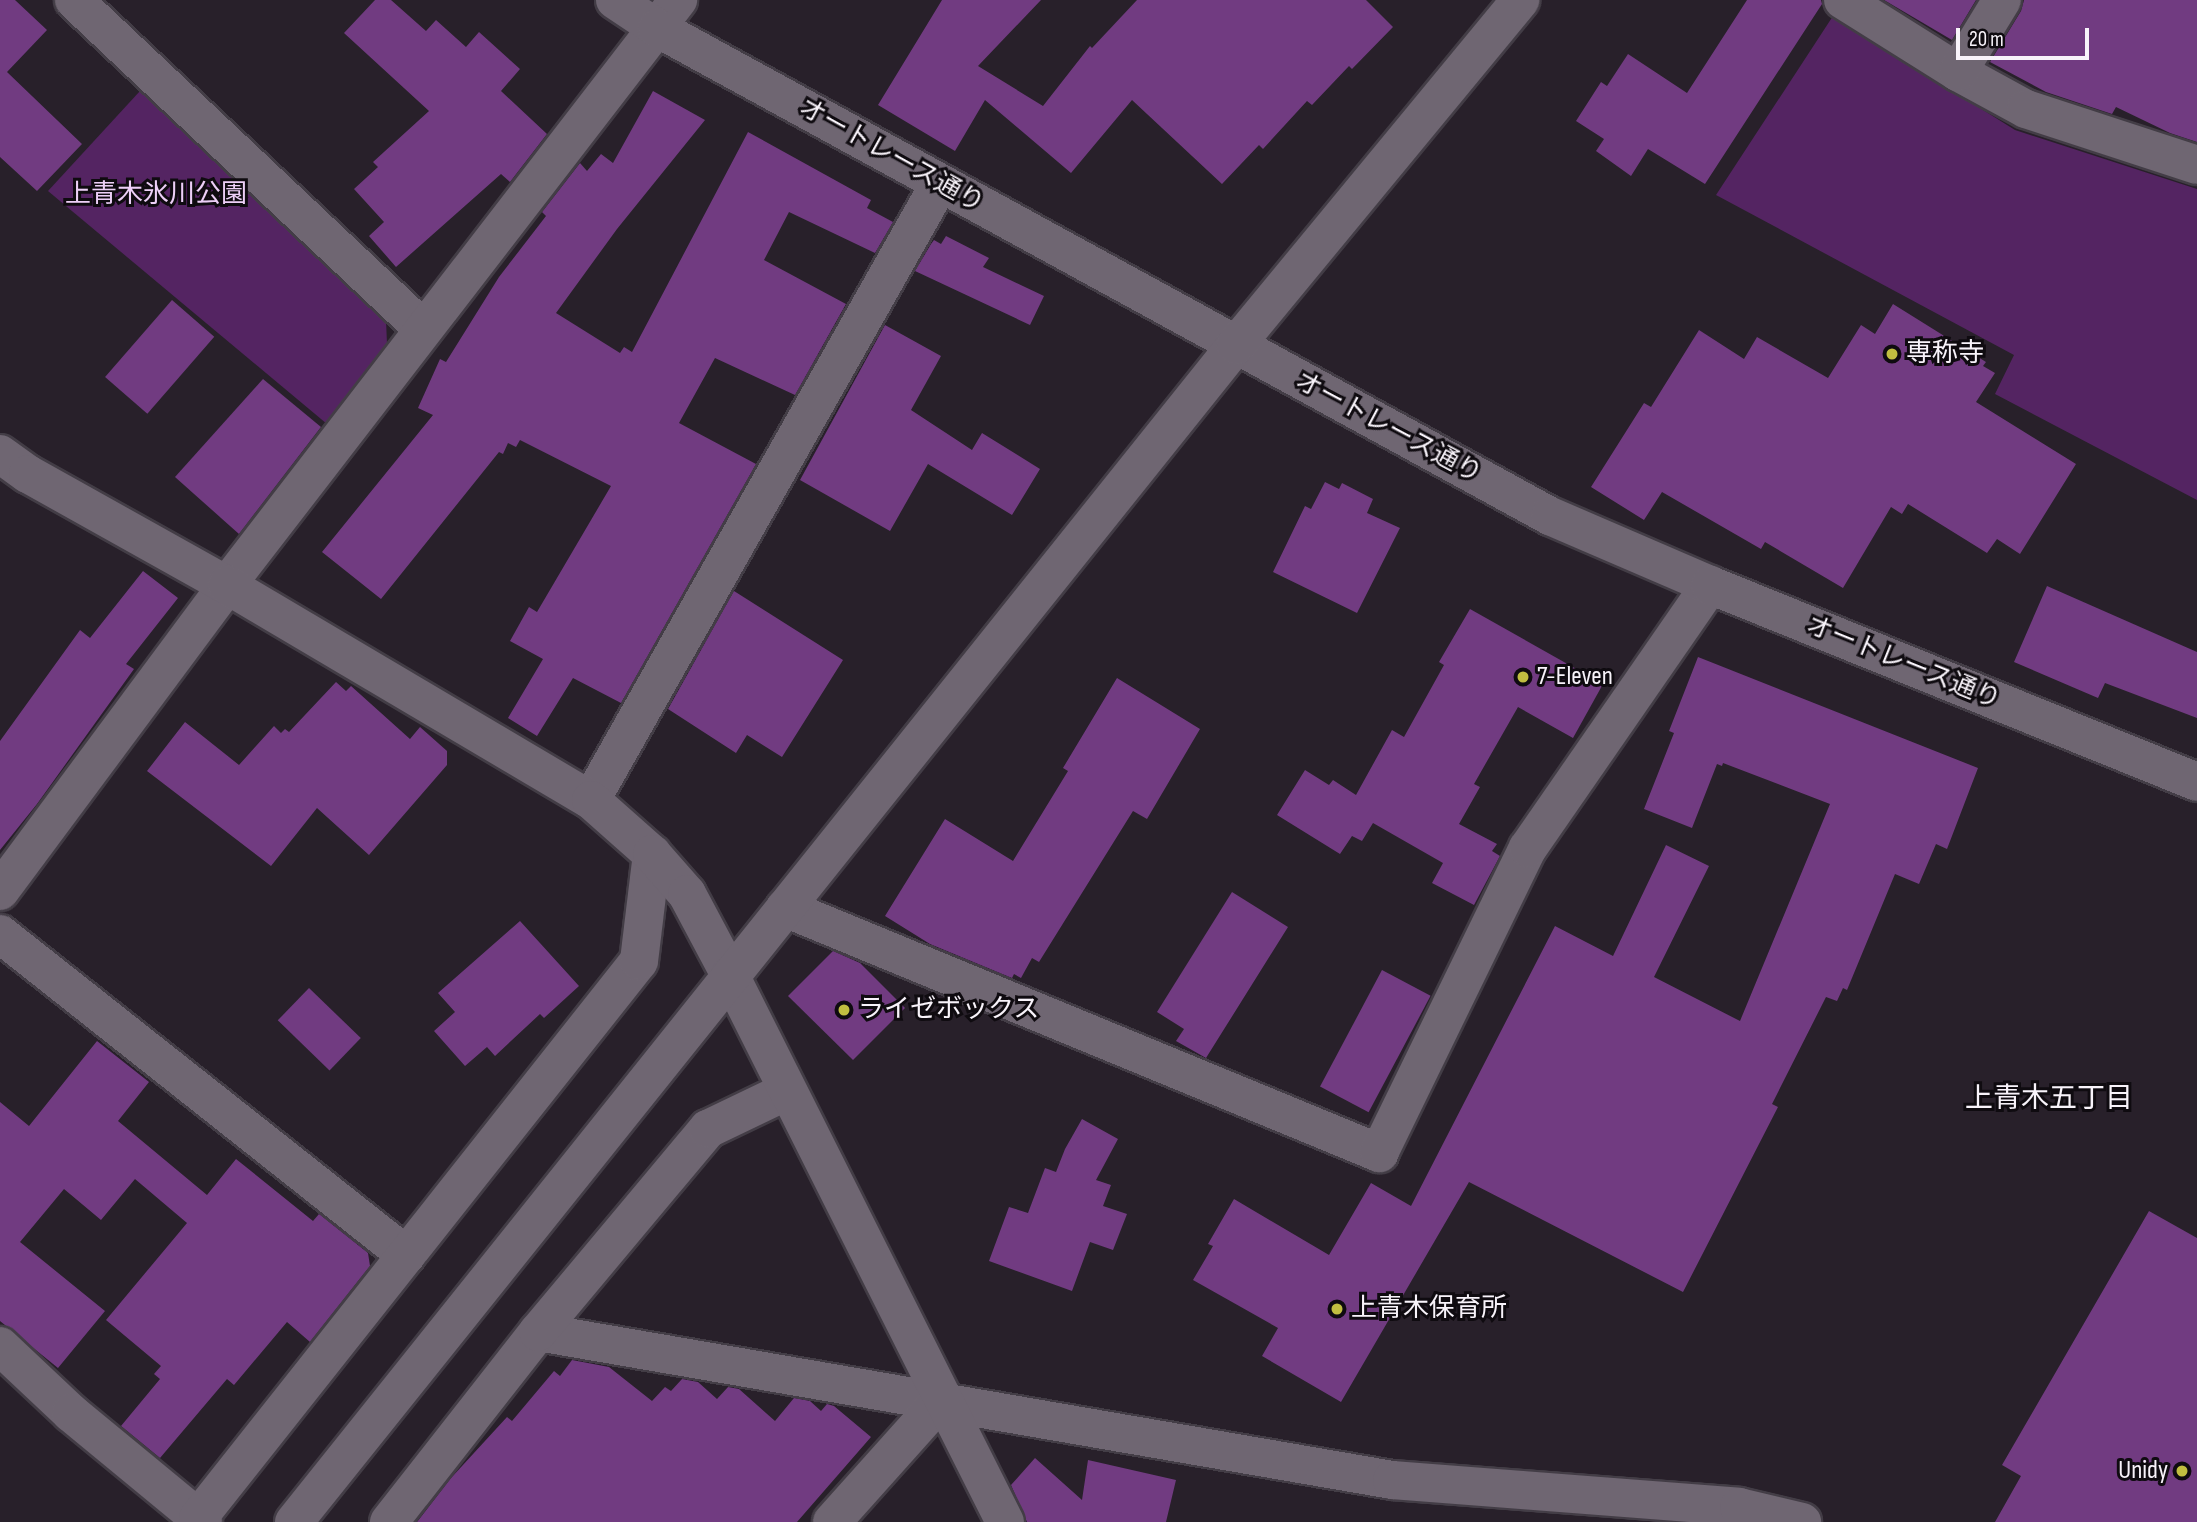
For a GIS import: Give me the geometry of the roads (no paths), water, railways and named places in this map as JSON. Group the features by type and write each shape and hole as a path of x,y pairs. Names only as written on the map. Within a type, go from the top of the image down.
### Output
{"street":[{"path":"74,0 423,329"},
{"name":"オートレース通り","path":"615,0 668,14 940,183 1550,516 1710,585 2197,782"},
{"path":"294,1522 1236,345 1520,0"},
{"path":"1843,0 1958,72 2026,109 2197,165"},
{"path":"1958,72 2002,0"},
{"path":"0,891 227,585 668,14"},
{"path":"591,800 940,183"},
{"path":"0,454 28,474 227,585 591,800 653,854 687,894 730,975 941,1400 1005,1522"},
{"path":"785,908 1379,1153 1528,848 1710,585"},
{"path":"0,1346 71,1413 201,1520 639,961 653,854"},
{"path":"0,933 406,1255"},
{"path":"389,1522 538,1332 708,1129 787,1091"},
{"path":"538,1332 1392,1480 1802,1522"},
{"path":"832,1522 941,1400"}],"place":[{"name":"専称寺","path":"1892,354"},
{"name":"7-Eleven","path":"1523,677"},
{"name":"ライゼボックス","path":"844,1010"},
{"name":"上青木保育所","path":"1337,1309"},
{"name":"Unidy","path":"2182,1471"}],"district":[{"name":"上青木五丁目","path":"2049,1099"}],"park label":[{"name":"上青木氷川公園","path":"156,195"}]}
